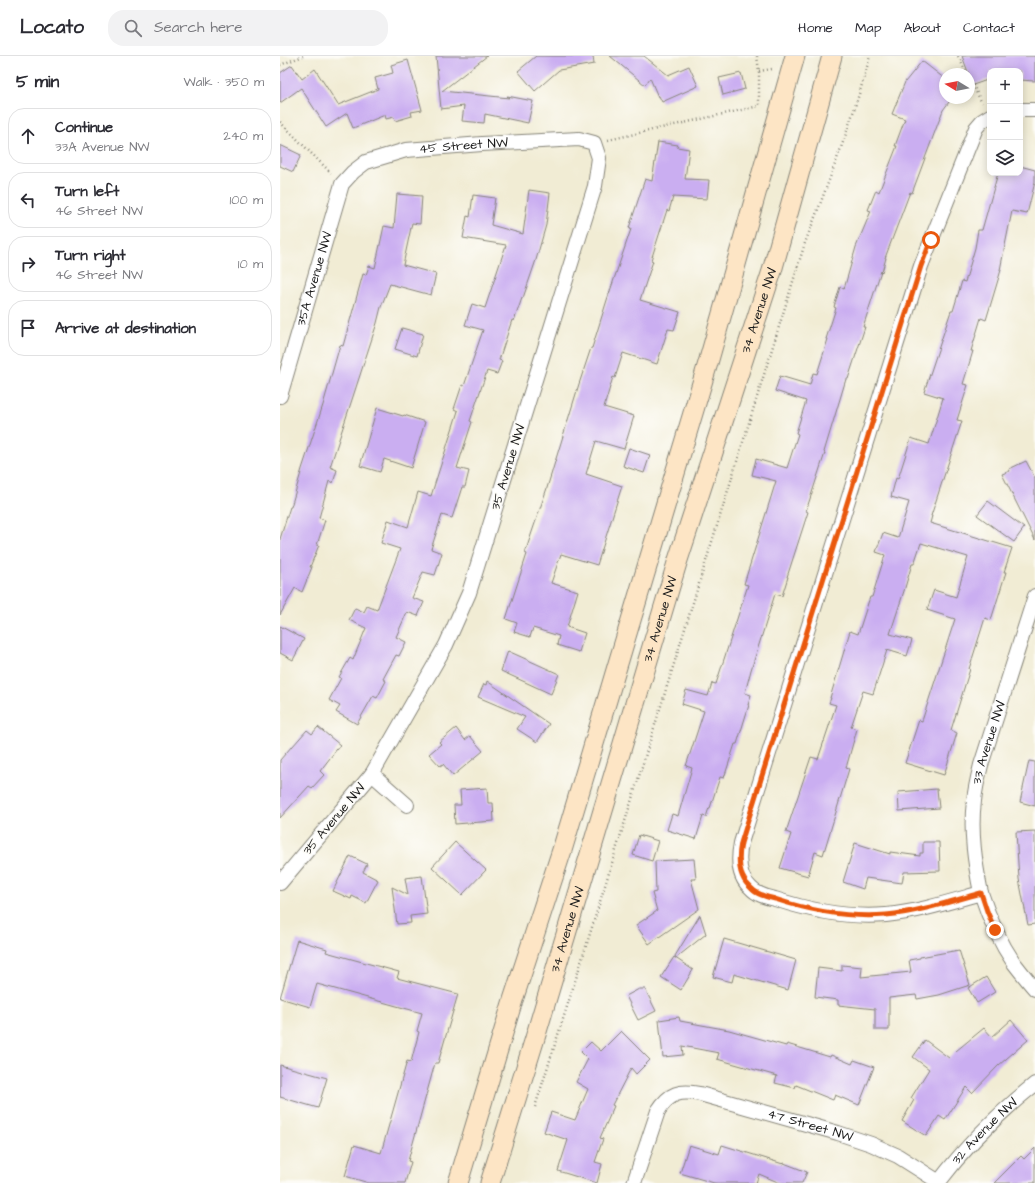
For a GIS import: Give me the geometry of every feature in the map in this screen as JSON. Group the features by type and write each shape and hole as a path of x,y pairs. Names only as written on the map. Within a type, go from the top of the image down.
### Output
{"main road":[{"name":"34 Avenue NW","path":"458,1183 513,1000 572,817 706,370 795,56"},
{"name":"34 Avenue NW","path":"490,1183 677,563 772,272 832,56"}],"street":[{"path":"1023,110 1035,110"},
{"path":"981,893 908,912 870,916 840,915 821,912 760,894 751,889 745,882 741,873 739,853 921,266 972,136 976,128 987,117"},
{"name":"45 Street NW","path":"342,184 353,172 366,162 406,150 579,139 594,143"},
{"name":"35 Avenue NW","path":"280,883 372,774 446,645 469,593 595,186 599,158 594,143"},
{"name":"35A Avenue NW","path":"280,396 342,184"},
{"name":"33 Avenue NW","path":"1035,596 982,765 976,788 973,816 974,848 981,893 987,911 998,935 1014,962 1035,990"},
{"name":"35 Avenue NW","path":"372,774 406,805"},
{"name":"32 Avenue NW","path":"939,1182 958,1158 993,1120 1035,1084"},
{"name":"47 Street NW","path":"634,1183 658,1111 662,1104 674,1094 690,1092 849,1136 898,1156 939,1182"}],"path":[{"path":"280,65 303,56"},
{"path":"594,143 759,106 760,71 757,56"},
{"path":"534,1109 805,243 835,167 870,56"},
{"path":"958,56 964,68"},
{"path":"760,71 772,69 774,62"},
{"path":"975,89 987,112"},
{"path":"280,122 342,184"}],"building":[{"path":"436,56 487,56 442,91 509,98 507,96 533,101 528,123 485,114 484,123 462,121 464,106 441,109"},
{"path":"536,56 593,56 594,64 559,70 535,91 518,71"},
{"path":"610,56 644,56 668,75 689,66 698,86 662,102 659,96 658,97 650,78 645,85"},
{"path":"962,56 1035,56 1035,81 1023,80 1023,68 987,68 987,80 975,84 975,68 967,68"},
{"path":"408,60 422,110 411,112 412,116 395,121 394,117 386,119 385,115 353,128 347,113 326,127 301,88 280,103 280,73 292,65 302,79 315,69 338,105 378,89 375,78 393,73 391,65"},
{"path":"922,61 939,74 939,104 948,104 943,110 912,193 910,192 885,258 882,272 881,271 863,327 865,327 848,379 846,379 782,596 775,594 751,670 745,693 751,695 737,744 735,744 724,778 720,777 706,817 703,816 696,839 667,830 672,814 678,816 692,768 686,766 704,711 682,704 686,690 708,696 712,683 716,684 748,585 744,584 776,481 752,475 756,459 787,468 798,434 796,433 806,401 775,391 780,376 810,385 813,373 817,374 828,339 826,339 836,308 834,307 840,287 844,289 856,247 871,211 868,210 876,190 879,192 897,146 895,146 905,119 892,114 905,82"},
{"path":"741,73 745,89 723,95 719,78"},
{"path":"658,142 678,145 677,147 689,149 685,179 709,180 707,199 673,197 669,211 667,210 651,260 653,261 640,300 680,312 674,330 668,329 657,364 623,353 615,378 613,377 604,407 634,416 624,449 596,441 586,474 622,486 597,565 561,554 551,583 578,591 567,627 585,633 579,652 557,645 559,636 533,628 530,637 514,632 517,623 506,619 527,554 525,553 579,384 631,229 629,228 645,179 652,181"},
{"path":"280,145 301,155 293,172 280,166"},
{"path":"1023,167 1035,170 1035,182 1027,214 1012,211 1001,270 986,320 981,318 963,384 968,385 957,420 962,421 931,516 930,523 1012,548 991,620 985,618 969,669 951,730 957,733 944,775 905,763 919,720 922,721 955,619 927,610 934,590 956,597 968,557 921,543 914,564 912,564 890,634 912,640 907,656 887,650 873,694 863,691 851,727 857,729 846,768 849,769 823,855 815,852 808,876 780,868 791,834 786,832 811,757 818,759 836,705 829,703 850,631 858,634 870,597 872,597 885,555 876,552 883,533 898,538 909,502 891,497 896,478 898,479 911,438 929,444 943,398 924,392 951,311 953,311 962,281 965,282 975,248 978,230 982,230 997,176 1023,176"},
{"path":"529,190 550,193 546,225 523,298 514,321 512,320 499,360 502,361 497,374 487,371 470,421 472,422 457,468 469,471 465,487 462,487 452,518 442,515 431,549 442,553 435,575 423,572 412,598 424,602 418,616 407,612 396,637 406,642 399,656 396,655 383,679 386,681 377,698 373,696 357,724 336,712 340,706 329,700 341,678 339,677 350,658 353,660 366,628 349,620 355,608 364,612 367,606 377,610 400,549 381,543 388,520 408,527 418,492 431,496 458,411 454,409 462,385 464,386 483,330 465,325 472,304 485,308 506,245 463,238 467,216 470,217 473,195 495,198 491,225 523,234"},
{"path":"397,194 422,196 420,224 412,223 403,265 436,274 431,295 390,284 381,307 330,467 337,470 333,483 329,481 319,518 325,520 317,545 319,545 310,567 312,567 302,592 295,588 280,615 280,539 323,405 340,345 343,346 363,274 366,275 369,266 375,268 384,226 394,228"},
{"path":"402,328 423,334 417,356 395,349"},
{"path":"377,408 425,422 411,468 384,459 380,472 360,466"},
{"path":"629,448 650,455 644,473 623,466"},
{"path":"1026,461 1035,478 1035,540 1002,474"},
{"path":"988,501 1024,528 1014,542 977,515"},
{"path":"280,626 304,639 293,660 280,653"},
{"path":"508,651 559,674 551,694 501,671"},
{"path":"487,681 549,724 537,742 517,729 525,717 478,697"},
{"path":"318,727 340,745 320,771 324,775 312,788 309,786 280,818 280,760 307,730 312,734"},
{"path":"456,728 465,740 470,736 483,751 453,776 443,764 440,766 429,754 441,744 439,742"},
{"path":"1029,761 1035,762 1035,806 1020,802"},
{"path":"487,788 488,803 493,803 494,821 455,824 454,805 461,805 460,790"},
{"path":"937,789 939,808 899,811 898,792"},
{"path":"1035,831 1035,924 1028,925 1019,879 1016,832"},
{"path":"639,835 658,841 652,861 633,855"},
{"path":"455,842 486,870 462,895 432,867"},
{"path":"923,842 939,842 940,871 904,872 902,883 866,878 863,889 843,882 855,843 890,854 890,852 920,856 920,853 923,853"},
{"path":"350,856 367,864 363,872 378,880 366,903 352,896 351,899 333,891"},
{"path":"694,859 696,879 691,879 699,909 649,944 636,925 657,911 652,893 656,892 655,861"},
{"path":"422,876 427,914 410,916 411,923 397,924 392,887 408,895 405,878"},
{"path":"700,915 706,934 676,958 675,956"},
{"path":"724,939 796,960 788,990 734,974 732,982 713,977"},
{"path":"297,940 327,949 326,952 399,972 397,978 458,994 438,1063 435,1063 408,1161 411,1162 405,1183 369,1183 345,1176 354,1145 381,1153 407,1061 411,1062 419,1032 417,1031 422,1013 317,984 310,1007 280,998"},
{"path":"959,950 970,985 939,995 917,999 916,995 889,998 889,1030 875,1030 875,1009 838,1005 838,1000 815,997 818,968 842,971 842,965 862,967 861,977 911,972 909,960"},
{"path":"674,957 693,970 681,990 661,977"},
{"path":"986,977 995,992 977,1003 968,988"},
{"path":"639,989 645,989 656,1011 638,1020 626,996"},
{"path":"679,1017 680,1021 729,1030 786,1046 787,1044 830,1057 831,1055 852,1064 854,1060 874,1067 859,1105 835,1095 833,1100 796,1085 795,1088 775,1083 777,1076 717,1059 719,1053 682,1046 683,1055 663,1057 659,1020"},
{"path":"1011,1020 1028,1040 999,1065 972,1093 966,1087 945,1120 939,1116 926,1136 902,1121 914,1100 911,1098 929,1069 913,1057 925,1040 949,1058 984,1028 992,1037"},
{"path":"621,1031 650,1060 636,1074 631,1068 612,1105 614,1106 600,1138 603,1139 595,1162 602,1164 597,1183 558,1171 568,1140 544,1132 551,1112 575,1120 588,1089 576,1082 588,1059 581,1052 591,1042 601,1051"},
{"path":"280,1065 327,1078 318,1108 280,1097"},
{"path":"689,1145 719,1154 722,1145 783,1164 784,1163 807,1172 802,1183 780,1183 759,1174 756,1183 714,1183 680,1173"},
{"path":"1035,1148 1035,1183 994,1183 1021,1156 1024,1159"}],"route":[{"path":"931,240 921,266 741,843 739,864 745,882 751,889 760,894 801,907 840,915 870,916 908,912 981,893 995,930"}]}
